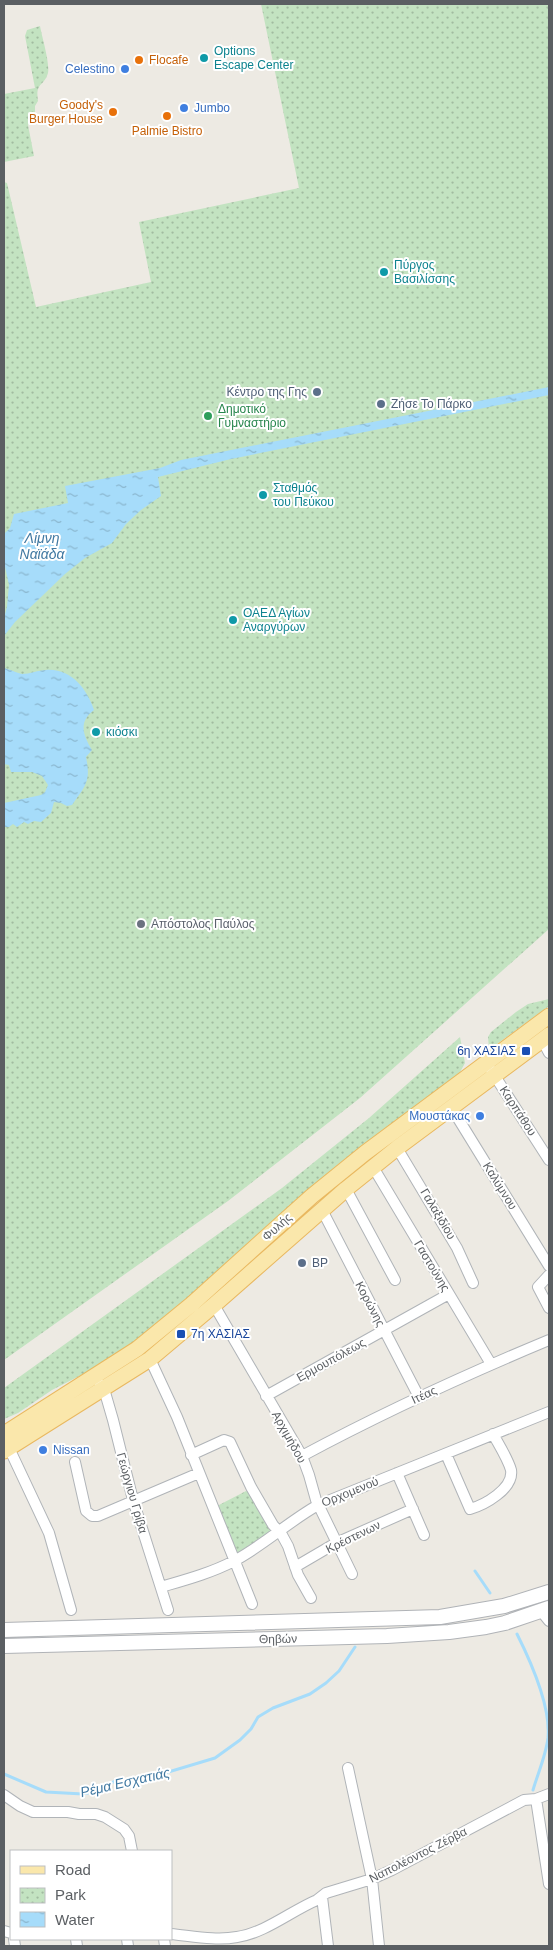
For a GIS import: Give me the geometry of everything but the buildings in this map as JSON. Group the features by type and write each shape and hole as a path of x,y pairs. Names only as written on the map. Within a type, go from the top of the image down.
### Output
{"main road":[{"name":"Φυλής","path":"7,1438 100,1383 150,1359 346,1189 451,1107 549,1016"},
{"name":"Φυλής","path":"7,1438 100,1383 312,1196 364,1153 490,1069 547,1042"},
{"name":"Θηβών","path":"4,1630 440,1617 504,1606 549,1592"},
{"name":"Θηβών","path":"4,1646 424,1634 486,1627 547,1613"}],"street":[{"name":"Καρπάθου","path":"490,1069 549,1160"},
{"name":"Καλύμνου","path":"451,1107 549,1266"},
{"name":"Γαλαξιδίου","path":"397,1148 458,1248 473,1283"},
{"name":"Γαστούνης","path":"373,1167 491,1364"},
{"path":"346,1189 396,1280"},
{"name":"Κορώνης","path":"322,1210 419,1397"},
{"path":"549,1275 538,1287 549,1308"},
{"name":"Ερμουπόλεως","path":"266,1396 449,1294"},
{"name":"Αρχιμήδου","path":"214,1305 302,1456 318,1505 352,1574"},
{"name":"Ιτέας","path":"302,1456 357,1426 491,1364 549,1340"},
{"path":"150,1359 177,1417 252,1604"},
{"name":"Γεώργιου Γρίβα","path":"100,1383 133,1500 168,1610"},
{"name":"Ορχομενού","path":"161,1587 206,1573 234,1561 270,1538 294,1519 318,1505 549,1412"},
{"path":"446,1454 470,1509 490,1500 505,1487 510,1479 511,1471 494,1434"},
{"path":"7,1438 48,1533 70,1610"},
{"path":"191,1455 227,1440 230,1442 251,1487 288,1546 294,1567 311,1598"},
{"path":"75,1462 86,1511 92,1516 98,1516 198,1473"},
{"path":"397,1473 424,1536"},
{"name":"Κρέστενων","path":"294,1567 336,1543 412,1509"},
{"path":"348,1768 372,1879 379,1946"},
{"name":"Ναπολέοντος Ζέρβα","path":"172,1934 221,1938 245,1935 322,1897 326,1893 372,1879 392,1870 524,1800 536,1799 549,1794"},
{"path":"4,1795 33,1812 68,1812 96,1814 104,1817 124,1829 129,1836 132,1850"},
{"path":"536,1799 549,1884"},
{"path":"322,1897 328,1946"},
{"path":"245,1935 246,1946"}],"green space":[{"path":"261,4 549,4 549,929 360,1098 228,1201 4,1360 4,182 7,183 36,307 151,282 139,222 299,188"},
{"path":"40,26 47,57 48,73 39,87 35,115 28,125 34,156 4,162 4,94 35,88 25,36 27,30"},
{"path":"549,999 549,1006 489,1048 488,1037 491,1032 528,1004"},
{"path":"460,1037 465,1063 459,1074 336,1166 184,1302 134,1342 93,1369 52,1390 18,1413 4,1419 4,1388 282,1188 369,1118"},
{"path":"246,1491 249,1492 271,1532 238,1555 235,1554 217,1509 219,1505"}],"water":[{"name":"Λίμνη Ναϊάδα","path":"549,387 549,395 231,459 158,477 161,496 141,510 126,524 112,543 85,558 65,574 15,622 4,636 4,618 9,585 4,562 4,534 10,528 14,514 68,503 65,486 160,468 181,460"},
{"path":"4,668 22,674 46,670 63,672 77,681 87,695 94,710 84,724 84,734 92,750 86,757 88,772 81,792 72,805 67,806 54,802 51,813 41,822 34,821 28,824 24,822 17,827 13,824 9,827 4,827 4,803 41,795 45,792 48,785 42,776 32,772 11,772 9,765 4,764"}],"waterway":[{"path":"475,1571 490,1593"},
{"path":"517,1634 539,1684 548,1725 546,1751 533,1790"},
{"name":"Ρέμα Εσχατιάς","path":"4,1774 46,1792 83,1794 96,1791 115,1781 135,1782 215,1758 240,1740 251,1729 258,1717 273,1708 310,1694 326,1683 339,1671 355,1647"}],"place":[{"name":"Options Escape Center","path":"204,58"},
{"name":"Flocafe","path":"139,60"},
{"name":"Celestino","path":"125,69"},
{"name":"Jumbo","path":"184,108"},
{"name":"Goody's Burger House","path":"113,112"},
{"name":"Palmie Bistro","path":"167,116"},
{"name":"Πύργος Βασιλίσσης","path":"384,272"},
{"name":"Κέντρο της Γης","path":"317,392"},
{"name":"Ζήσε Το Πάρκο","path":"381,404"},
{"name":"Δημοτικό Γυμναστήριο","path":"208,416"},
{"name":"Σταθμός του Πεύκου","path":"263,495"},
{"name":"ΟΑΕΔ Αγίων Αναργύρων","path":"233,620"},
{"name":"κιόσκι","path":"96,732"},
{"name":"Απόστολος Παύλος","path":"141,924"},
{"name":"6η ΧΑΣΙΑΣ","path":"526,1051"},
{"name":"Μουστάκας","path":"480,1116"},
{"name":"BP","path":"302,1263"},
{"name":"7η ΧΑΣΙΑΣ","path":"181,1334"},
{"name":"Nissan","path":"43,1450"}]}
